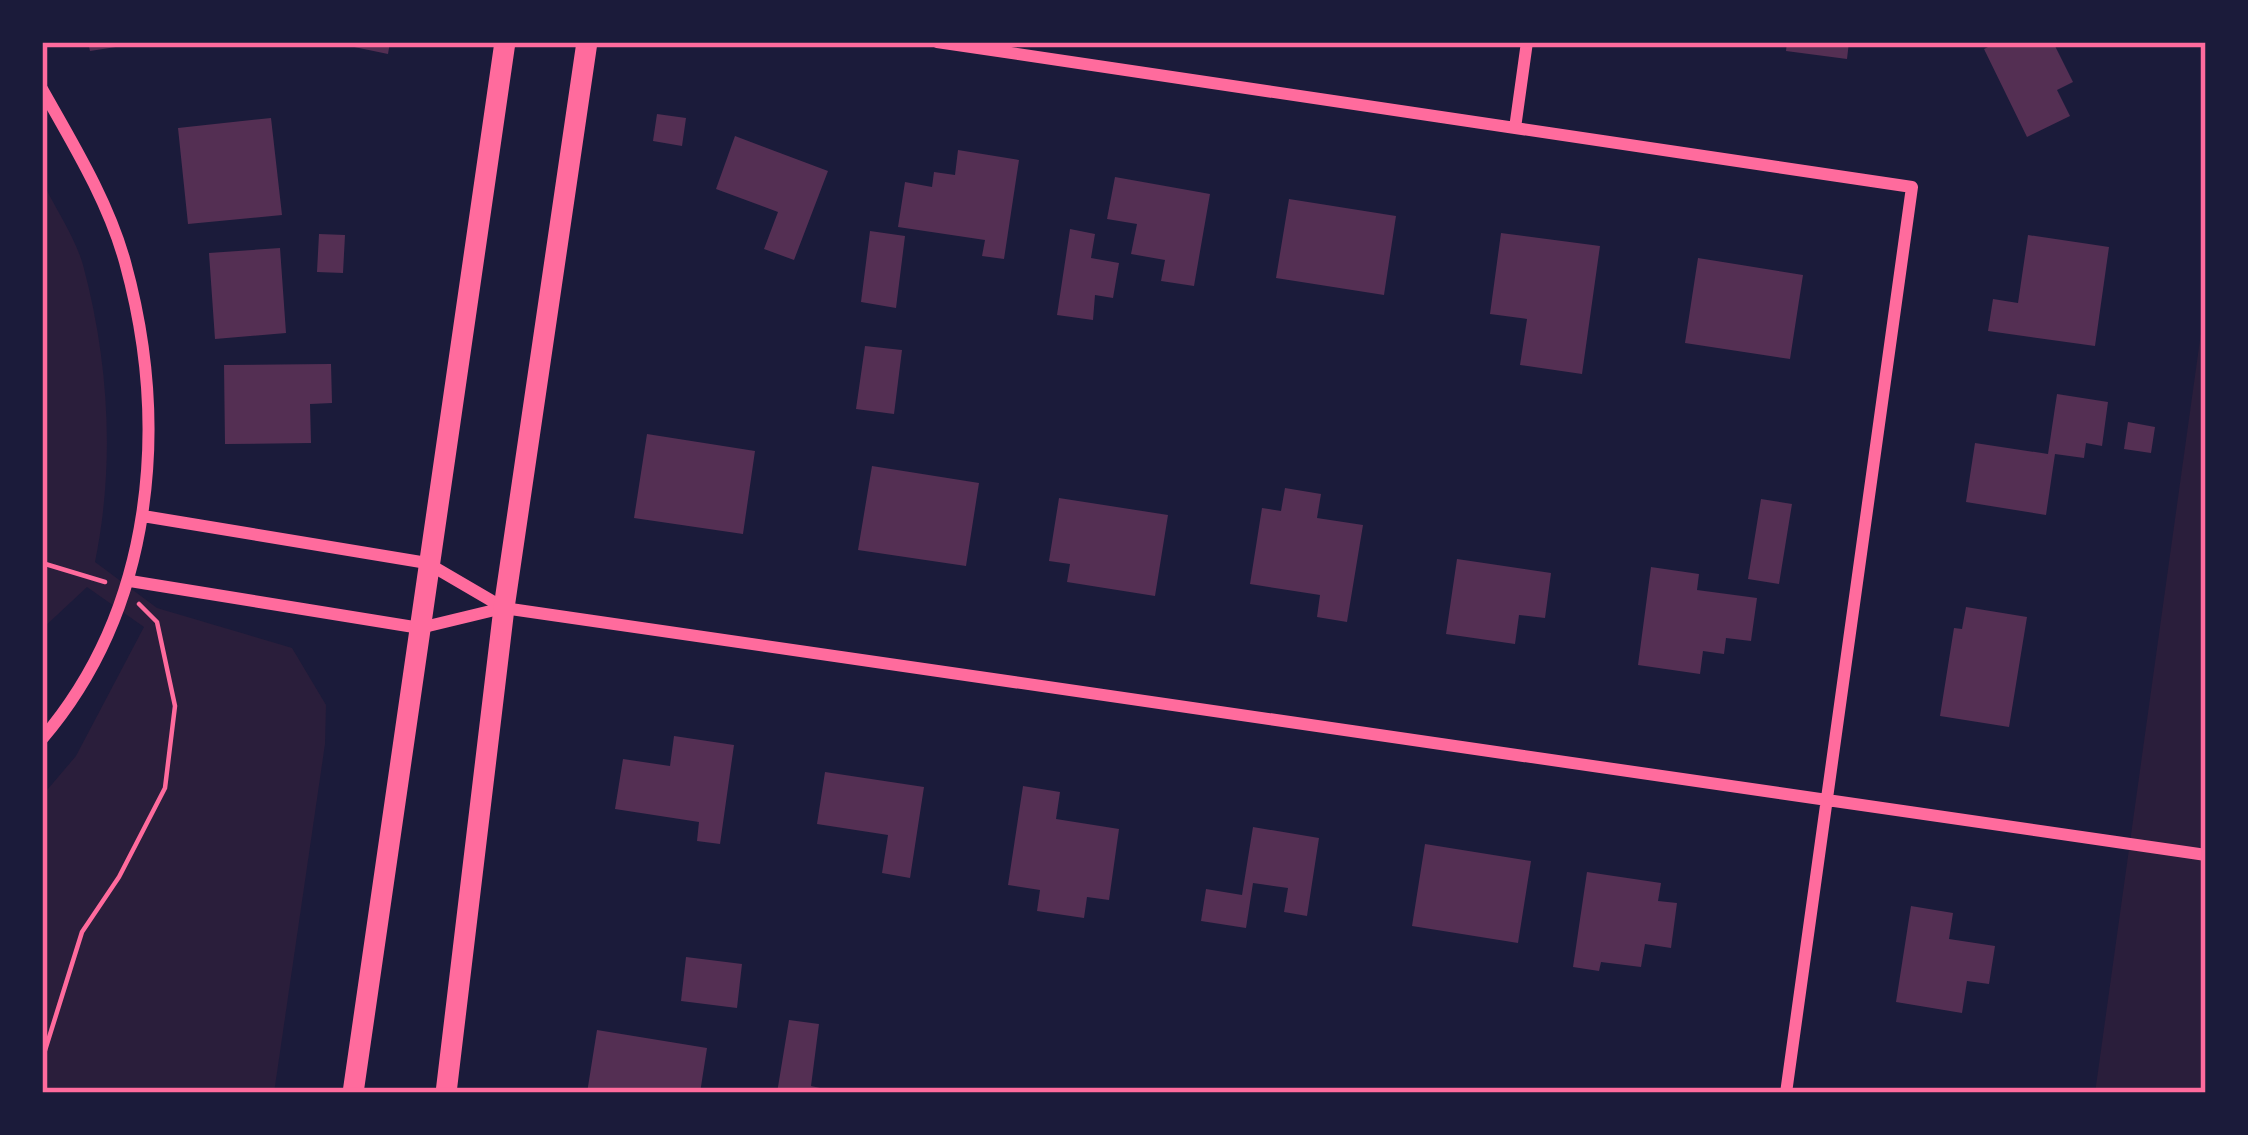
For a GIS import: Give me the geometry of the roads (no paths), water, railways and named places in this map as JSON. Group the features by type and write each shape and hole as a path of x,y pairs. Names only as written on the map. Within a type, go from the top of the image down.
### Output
{"main road":[{"path":"353,1093 505,42"},
{"path":"446,1093 504,608 587,42"}],"street":[{"path":"937,42 1912,187 1786,1093"},
{"path":"1515,128 1527,42"},
{"path":"42,89 89,172 125,260 142,342 148,427 143,516 129,586 111,637 80,695 42,739"},
{"path":"143,516 427,563 504,608"},
{"path":"129,586 420,628 504,608 2206,855"}]}
